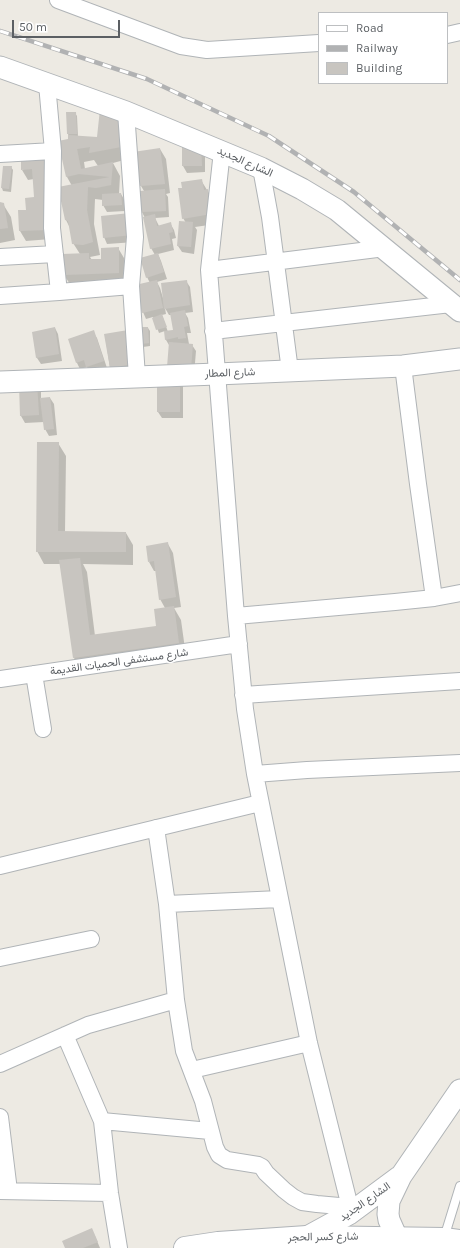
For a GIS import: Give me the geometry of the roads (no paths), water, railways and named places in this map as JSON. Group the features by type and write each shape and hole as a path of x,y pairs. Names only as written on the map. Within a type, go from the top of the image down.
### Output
{"main road":[{"name":"شارع كسر الحجر","path":"186,1248 218,1243 307,1237 452,1240"}],"street":[{"path":"58,0 182,46 207,50 318,43"},
{"path":"448,35 460,32"},
{"name":"الشارع الجديد","path":"0,67 126,112 222,151 261,168 320,198 338,210 385,248 456,308"},
{"path":"47,84 53,151 52,228 59,292"},
{"path":"126,112 135,238 131,286 137,377"},
{"path":"0,154 53,151"},
{"path":"156,828 167,904 176,1000 184,1051 203,1101 214,1147 219,1155 227,1160 262,1167 278,1185 292,1197 302,1202 355,1207 309,1043 260,803 243,695 209,270 222,151"},
{"path":"261,168 276,262 290,371"},
{"path":"209,270 385,248"},
{"path":"0,257 55,254"},
{"path":"0,296 131,286"},
{"path":"214,331 283,322 456,308"},
{"name":"شارع المطار","path":"0,382 403,366 460,359"},
{"path":"403,366 434,598"},
{"path":"236,616 434,598 460,593"},
{"name":"شارع مستشفى الحميات القديمة","path":"0,680 239,644"},
{"path":"34,674 43,729"},
{"path":"243,695 460,681"},
{"path":"255,774 307,770 460,763"},
{"path":"0,866 260,803"},
{"path":"167,904 280,899"},
{"path":"0,958 91,939"},
{"path":"0,1064 88,1025 176,1000"},
{"path":"65,1035 102,1121 110,1193 119,1248"},
{"path":"192,1070 309,1043"},
{"name":"الشارع الجديد","path":"397,1238 389,1220 389,1201 401,1176 460,1090"},
{"path":"0,1117 4,1191 110,1193"},
{"path":"102,1121 210,1130"},
{"name":"الشارع الجديد","path":"307,1237 338,1221 355,1207 401,1176"}],"lane":[{"path":"452,1240 460,1186"}],"railway":[{"path":"0,31 147,79 269,136 354,192 460,280"}]}
